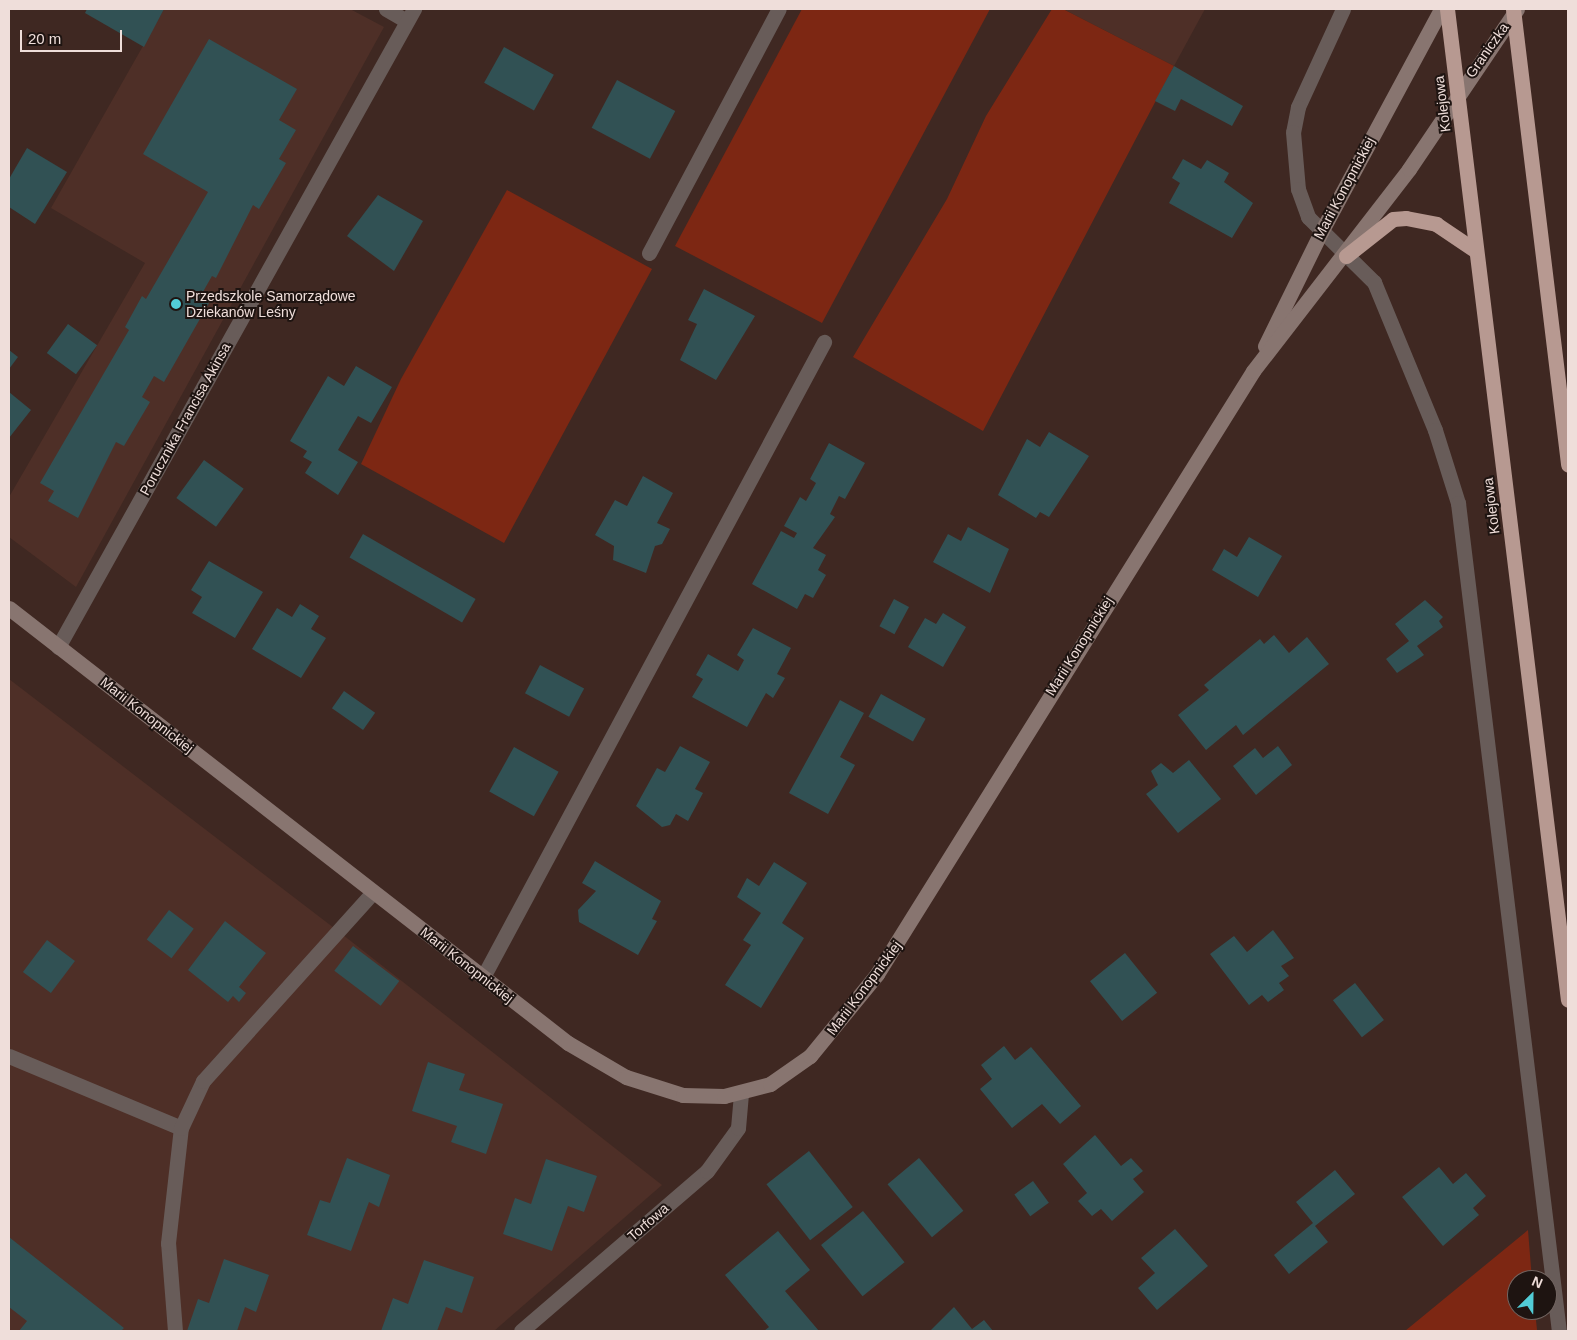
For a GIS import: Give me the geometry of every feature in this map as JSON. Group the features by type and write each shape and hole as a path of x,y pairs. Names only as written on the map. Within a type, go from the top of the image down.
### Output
{"highway":[{"name":"Kolejowa","path":"1447,9 1568,1000"},
{"path":"1515,10 1568,465"},
{"path":"1346,256 1393,220 1406,218 1436,224 1476,251"}],"street":[{"path":"386,9 411,15"},
{"path":"650,253 779,9"},
{"path":"1343,9 1308,79 1293,132 1298,189 1308,217 1321,232 1374,282 1435,430 1458,503 1559,1331"},
{"name":"Marii Konopnickiej","path":"9,608 568,1043 626,1077 683,1095 741,1093 796,1069 840,1023 877,974 1253,371 1321,232 1441,9"},
{"name":"Graniczka","path":"1457,92 1515,10"},
{"name":"Porucznika Francisa Akinsa","path":"58,647 411,15"},
{"name":"Marii Konopnickiej","path":"1253,371 1346,256 1410,169 1457,92"},
{"path":"483,978 824,342"},
{"path":"175,1331 168,1243 181,1128 203,1081 373,892"},
{"path":"9,1056 181,1128"},
{"name":"Torfowa","path":"521,1331 707,1171 738,1128 741,1093"}],"shaded area":[{"name":"Przedszkole Samorządowe Dziekanów Leśny","path":"164,9 350,9 384,27 76,587 9,537 9,497 145,263 51,208"},
{"path":"802,9 990,9 822,323 675,246"},
{"path":"1052,9 1063,9 1174,66 983,431 853,357 947,199 986,116"},
{"path":"1063,9 1205,9 1174,66"},
{"path":"507,190 652,269 504,543 361,464 401,379"},
{"path":"9,679 338,931 662,1185 494,1331 9,1331"},
{"path":"1528,1230 1531,1270 1507,1270 1507,1320 1536,1320 1537,1330 1405,1331"}],"building":[{"path":"87,9 164,9 144,47 85,13"},
{"path":"209,39 297,89 279,120 296,130 279,159 286,163 259,209 253,205 216,278 212,276 200,297 209,303 164,382 154,376 142,397 150,402 124,446 116,442 78,518 48,501 54,491 40,483 129,330 125,327 142,296 146,299 208,192 143,154"},
{"path":"504,47 554,75 534,110 484,83"},
{"path":"1174,66 1243,106 1232,126 1181,99 1175,111 1155,101"},
{"path":"617,80 675,111 650,159 592,128"},
{"path":"27,148 67,172 35,224 9,207 9,179"},
{"path":"1183,159 1201,169 1207,160 1229,173 1224,182 1253,203 1232,238 1169,203 1180,183 1172,178"},
{"path":"378,195 423,221 394,271 347,236"},
{"path":"704,289 755,316 716,380 680,360 697,324 688,320"},
{"path":"68,324 97,345 76,374 47,353"},
{"path":"9,350 18,357 9,369"},
{"path":"356,366 392,387 371,423 358,416 338,450 358,462 338,495 305,473 312,462 303,457 307,451 290,441 328,376 344,386"},
{"path":"9,392 31,410 9,438"},
{"path":"1049,432 1089,456 1049,517 1040,512 1036,518 998,495 1027,439 1040,447"},
{"path":"829,443 865,463 845,499 839,496 830,514 835,517 813,548 826,555 818,570 826,575 813,598 805,594 797,609 752,584 781,531 794,538 797,533 784,526 800,497 806,501 816,483 810,479"},
{"path":"204,460 244,489 216,527 176,498"},
{"path":"643,476 673,493 657,523 670,529 662,544 655,546 646,573 613,560 614,546 595,535 615,500 627,506"},
{"path":"968,527 1009,549 990,593 933,562 948,534 961,541"},
{"path":"363,534 476,599 462,622 350,557"},
{"path":"1249,537 1282,556 1258,597 1212,570 1224,549 1237,557"},
{"path":"209,561 263,592 235,638 192,613 202,597 191,590"},
{"path":"894,599 909,607 894,634 879,626"},
{"path":"1425,600 1443,617 1439,621 1443,627 1417,646 1424,655 1397,673 1386,659 1409,641 1395,624"},
{"path":"300,604 319,616 311,629 326,638 301,678 252,649 277,608 292,617"},
{"path":"943,613 966,627 943,667 908,647 925,618 936,624"},
{"path":"753,628 791,648 777,674 785,678 773,698 766,693 747,727 692,697 703,679 696,675 708,654 738,671 744,660 737,655"},
{"path":"1274,635 1289,653 1307,637 1329,664 1243,735 1236,725 1206,750 1178,715 1209,690 1204,685 1260,639 1264,644"},
{"path":"540,665 584,688 569,717 525,693"},
{"path":"344,691 375,713 363,730 332,708"},
{"path":"881,694 926,719 913,741 868,717"},
{"path":"840,700 864,713 840,757 855,765 828,814 789,793"},
{"path":"680,746 710,762 695,789 703,793 688,821 676,814 670,825 662,827 636,806 657,768 665,772"},
{"path":"1278,746 1292,765 1256,795 1233,766 1255,748 1263,758"},
{"path":"514,747 559,772 534,816 489,792"},
{"path":"1189,760 1221,799 1178,833 1146,794 1158,785 1151,771 1161,763 1173,773"},
{"path":"595,861 661,901 652,919 657,921 638,955 579,922 578,910 596,891 582,883"},
{"path":"774,862 807,883 782,923 804,938 761,1008 725,985 751,945 743,940 761,913 737,897 747,878 759,886"},
{"path":"169,910 194,929 171,958 147,940"},
{"path":"225,921 266,953 239,987 246,993 239,1002 233,996 228,1002 188,970"},
{"path":"1273,930 1294,958 1281,966 1289,976 1279,983 1284,990 1268,1002 1262,995 1249,1005 1210,954 1234,936 1247,952"},
{"path":"47,940 75,961 51,993 23,972"},
{"path":"353,946 399,981 381,1006 334,971"},
{"path":"1125,953 1157,993 1122,1021 1090,981"},
{"path":"1355,983 1384,1020 1362,1037 1333,1000"},
{"path":"1004,1046 1015,1060 1031,1047 1081,1106 1060,1124 1042,1104 1012,1128 980,1089 992,1079 981,1065"},
{"path":"428,1062 465,1074 459,1090 503,1104 486,1154 451,1142 457,1126 412,1111"},
{"path":"1095,1135 1121,1166 1131,1158 1143,1171 1133,1179 1144,1192 1112,1221 1101,1209 1092,1216 1078,1201 1087,1193 1063,1164"},
{"path":"809,1151 853,1207 810,1240 766,1184"},
{"path":"347,1158 390,1175 379,1207 369,1202 351,1251 307,1235 320,1200 330,1203"},
{"path":"919,1158 963,1211 932,1237 888,1184"},
{"path":"546,1159 597,1176 584,1212 568,1206 552,1251 503,1234 515,1198 531,1204"},
{"path":"1439,1167 1453,1184 1466,1173 1486,1196 1473,1208 1479,1215 1443,1246 1402,1197"},
{"path":"1335,1170 1355,1194 1315,1226 1328,1242 1289,1274 1274,1255 1313,1223 1296,1202"},
{"path":"1033,1181 1049,1203 1030,1216 1014,1195"},
{"path":"863,1211 905,1262 863,1296 821,1245"},
{"path":"1175,1229 1208,1266 1157,1310 1138,1288 1155,1273 1141,1258"},
{"path":"778,1231 810,1270 785,1291 819,1331 764,1331 769,1327 725,1275"},
{"path":"9,1237 124,1328 121,1331 19,1331 27,1321 9,1307"},
{"path":"224,1259 269,1275 256,1312 245,1307 237,1331 187,1331 198,1299 209,1303"},
{"path":"424,1260 474,1277 462,1313 446,1307 437,1331 381,1331 393,1298 408,1304"},
{"path":"954,1307 972,1329 984,1320 993,1331 930,1331"}],"place":[{"name":"Przedszkole Samorządowe Dziekanów Leśny","path":"176,304"}]}
